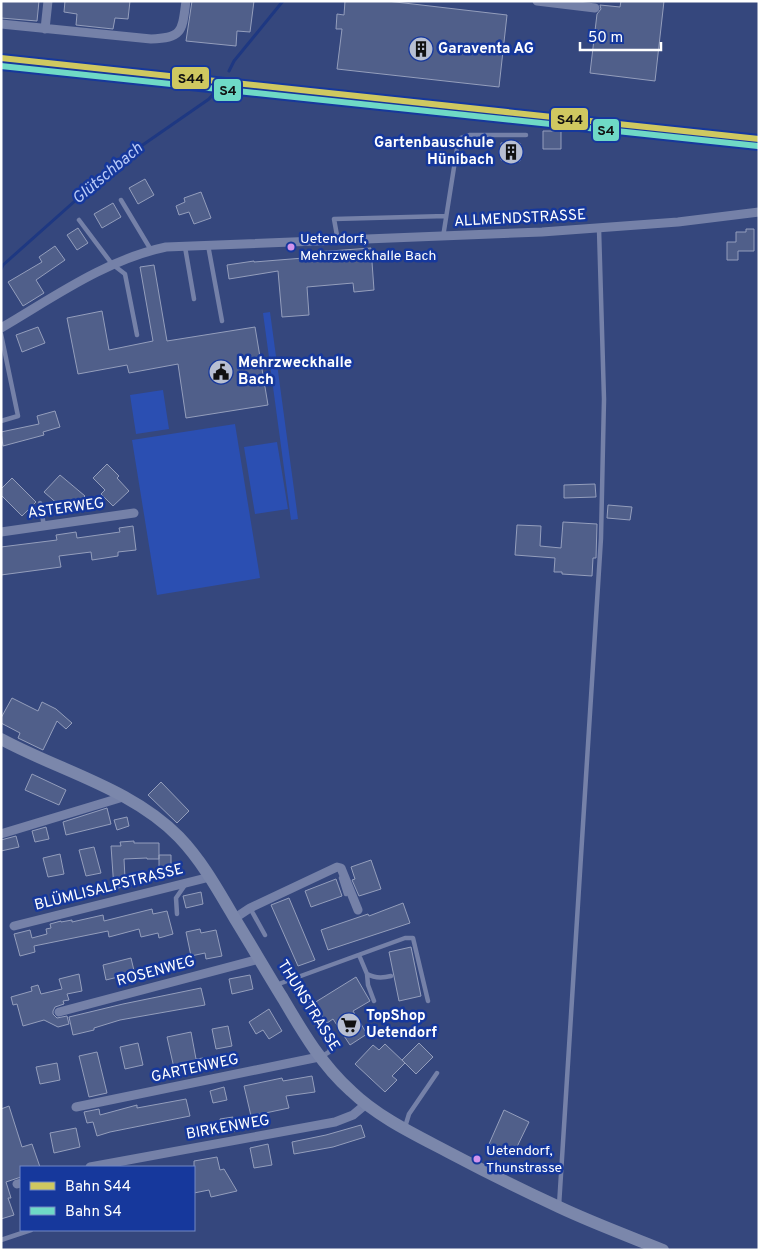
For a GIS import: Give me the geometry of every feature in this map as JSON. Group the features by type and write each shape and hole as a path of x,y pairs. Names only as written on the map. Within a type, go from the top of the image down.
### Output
{"main road":[{"name":"THUNSTRASSE","path":"1,739 123,797 150,813 174,832 193,853 210,877 319,1057 351,1092 366,1104 404,1128 469,1163 559,1207 663,1250"}],"street":[{"path":"45,29 48,1"},
{"path":"1,24 166,39 178,34 186,1"},
{"path":"536,1 595,8"},
{"name":"ALLMENDSTRASSE","path":"1,328 112,264 151,250 185,245 443,237 599,229 759,212"},
{"name":"ASTERWEG","path":"1,532 134,513"},
{"path":"1,834 123,797"},
{"path":"234,918 250,908 338,867 341,868 358,910"},
{"name":"BLÜMLISALPSTRASSE","path":"14,926 210,877"},
{"name":"ROSENWEG","path":"59,1012 259,959"},
{"name":"GARTENWEG","path":"76,1108 319,1057"},
{"name":"BIRKENWEG","path":"95,1166 335,1122 353,1115 366,1104"}],"lane":[{"path":"443,237 457,146 461,138 470,135 526,135"},
{"path":"121,200 151,250"},
{"path":"338,241 334,219 446,216"},
{"path":"79,220 112,264 125,274 137,335"},
{"path":"559,1207 602,538 604,399 599,229"},
{"path":"208,244 222,321"},
{"path":"185,245 194,299"},
{"path":"1,334 18,416 1,421"},
{"path":"40,503 44,526"},
{"path":"338,867 346,894"},
{"path":"177,914 176,898 186,884"},
{"path":"250,908 265,935"},
{"path":"275,986 405,938 413,938 428,1001"},
{"path":"359,955 367,974 368,985 374,1001"},
{"path":"367,974 371,977 383,978 391,976"},
{"path":"290,980 329,1033 332,1046 329,1052 319,1057"},
{"path":"404,1128 409,1114 437,1073"},
{"path":"1,1240 28,1231"}],"shaded area":[{"path":"270,312 298,519 291,520 263,313"},
{"path":"163,390 169,429 136,434 130,395"},
{"path":"235,424 260,578 157,595 132,440"},
{"path":"277,442 288,509 255,514 244,447"}],"building":[{"path":"1,1 39,1 37,21 1,18"},
{"path":"65,1 130,1 128,19 115,18 113,29 76,25 77,14 64,12"},
{"path":"192,1 254,1 250,32 237,31 236,46 186,41"},
{"name":"Garaventa AG","path":"345,1 387,1 507,15 499,87 337,69 342,29 336,29 337,14 344,15"},
{"path":"621,1 664,1 655,81 590,73 597,14 601,9 600,5 620,7"},
{"path":"543,131 561,131 561,149 543,149"},
{"name":"Gartenbauschule Hünibach","path":"501,143 520,143 520,161 501,160"},
{"path":"145,179 154,195 138,204 129,188"},
{"path":"201,192 211,218 194,224 189,212 179,215 176,206 185,202 184,198"},
{"path":"113,203 121,217 102,228 94,214"},
{"path":"78,228 88,243 77,250 67,235"},
{"path":"746,229 754,229 754,251 738,251 738,260 727,260 727,242 736,242 736,232 746,232"},
{"path":"55,246 65,260 36,280 44,293 23,306 8,282 42,262 39,257"},
{"path":"371,248 374,290 354,292 353,283 307,287 309,315 282,317 278,271 229,279 227,265 254,261 316,257 316,252"},
{"path":"154,265 167,341 255,327 268,405 186,418 178,364 129,373 127,365 78,374 67,318 102,311 109,350 153,341 140,267"},
{"path":"38,327 45,343 22,352 16,335"},
{"path":"55,411 60,427 43,432 44,435 3,446 1,432 39,424 37,416"},
{"path":"107,464 119,476 117,478 129,491 113,506 101,494 105,490 93,478"},
{"path":"60,475 85,496 68,513 44,492"},
{"path":"12,478 36,502 22,516 1,495 1,489"},
{"path":"595,484 596,497 564,498 564,485"},
{"path":"608,505 632,507 630,520 607,518"},
{"path":"563,522 597,524 596,558 593,558 592,576 554,572 555,558 515,555 517,525 541,526 540,546 561,548"},
{"path":"133,526 136,550 118,552 118,556 92,560 91,552 59,556 61,567 1,575 1,547 57,540 56,535 76,532 77,538 120,532 119,528"},
{"path":"12,698 38,711 42,702 56,709 72,723 66,729 57,721 43,750 18,738 20,733 1,723 1,718"},
{"path":"32,774 66,790 59,805 25,790"},
{"path":"161,782 189,811 177,823 148,795"},
{"path":"107,808 111,824 66,835 63,822"},
{"path":"127,817 129,826 117,830 114,820"},
{"path":"46,827 49,839 35,842 32,831"},
{"path":"16,836 19,847 1,851 1,840"},
{"path":"134,841 134,843 159,843 159,859 124,859 125,878 134,876 136,884 114,889 111,846 121,846 120,842"},
{"path":"94,847 101,873 86,876 79,850"},
{"path":"60,854 64,874 48,877 43,858"},
{"path":"159,855 171,855 171,873 159,873"},
{"path":"371,860 381,889 359,896 352,880 355,879 351,867"},
{"path":"336,879 342,896 311,907 305,891"},
{"path":"201,892 203,904 186,908 183,896"},
{"path":"289,898 315,960 298,966 271,905"},
{"path":"403,903 410,923 328,950 321,930 368,914 369,916"},
{"path":"152,909 153,914 167,911 173,934 159,938 158,933 141,937 139,929 109,937 108,931 34,946 35,952 20,956 14,934 30,930 32,938 47,934 46,929 51,928 50,924 61,921 72,920 72,922 103,915 104,921"},
{"path":"200,929 201,933 216,930 222,956 206,959 205,953 191,956 186,932"},
{"path":"411,947 421,996 399,1001 389,952"},
{"path":"131,958 136,979 124,982 122,976 106,980 103,965"},
{"path":"79,974 82,991 67,994 69,1000 63,1001 64,1004 55,1007 53,1011 57,1018 67,1016 69,1024 58,1027 44,1020 23,1026 17,1004 13,1005 11,997 32,991 31,987 38,985 41,994 62,989 59,979"},
{"path":"250,975 253,989 232,994 229,979"},
{"path":"356,977 370,1001 353,1011 367,1034 350,1045 333,1019 327,1023 314,1003"},
{"path":"201,988 205,1005 120,1020 94,1028 94,1030 73,1035 69,1017"},
{"path":"269,1009 282,1031 269,1039 263,1030 256,1034 249,1022"},
{"path":"228,1026 232,1046 216,1049 212,1029"},
{"path":"191,1032 196,1059 203,1058 205,1069 195,1071 193,1063 174,1068 167,1037"},
{"path":"138,1043 143,1065 125,1069 120,1047"},
{"path":"419,1043 433,1057 416,1074 402,1060"},
{"path":"385,1044 405,1063 392,1076 397,1080 385,1092 355,1064 373,1045 379,1050"},
{"path":"97,1052 107,1093 89,1097 79,1056"},
{"path":"57,1063 60,1080 40,1084 36,1067"},
{"path":"312,1076 315,1092 286,1096 289,1108 251,1116 244,1086 282,1078 283,1081"},
{"path":"224,1087 227,1100 213,1103 210,1091"},
{"path":"186,1099 190,1116 97,1136 93,1122 87,1123 84,1112 99,1109 100,1115 137,1105 137,1108"},
{"path":"9,1106 22,1147 32,1144 40,1166 20,1166 20,1177 6,1182 11,1198 8,1198 14,1215 1,1219 1,1109"},
{"path":"504,1110 529,1122 513,1155 489,1144"},
{"path":"233,1117 235,1131 222,1133 220,1119"},
{"path":"361,1125 365,1137 333,1147 294,1154 292,1142"},
{"path":"76,1128 80,1147 54,1153 50,1133"},
{"path":"268,1144 272,1165 254,1168 250,1148"},
{"path":"217,1157 220,1170 224,1169 237,1191 211,1197 209,1190 195,1193 194,1161"}],"waterway":[{"name":"Glütschbach","path":"229,71 234,61 283,1"},
{"name":"Glütschbach","path":"1,269 3,265 121,160 209,99 220,86"}],"rail line":[{"name":"S44","path":"1,58 759,139"},
{"name":"S4","path":"1,66 758,146"}],"place":[{"name":"Garaventa AG","path":"421,49"},
{"name":"Gartenbauschule Hünibach","path":"511,152"},
{"name":"Uetendorf, Mehrzweckhalle Bach","path":"291,247"},
{"name":"Mehrzweckhalle Bach","path":"221,372"},
{"name":"TopShop Uetendorf","path":"349,1025"},
{"name":"Uetendorf, Thunstrasse","path":"477,1159"}]}
